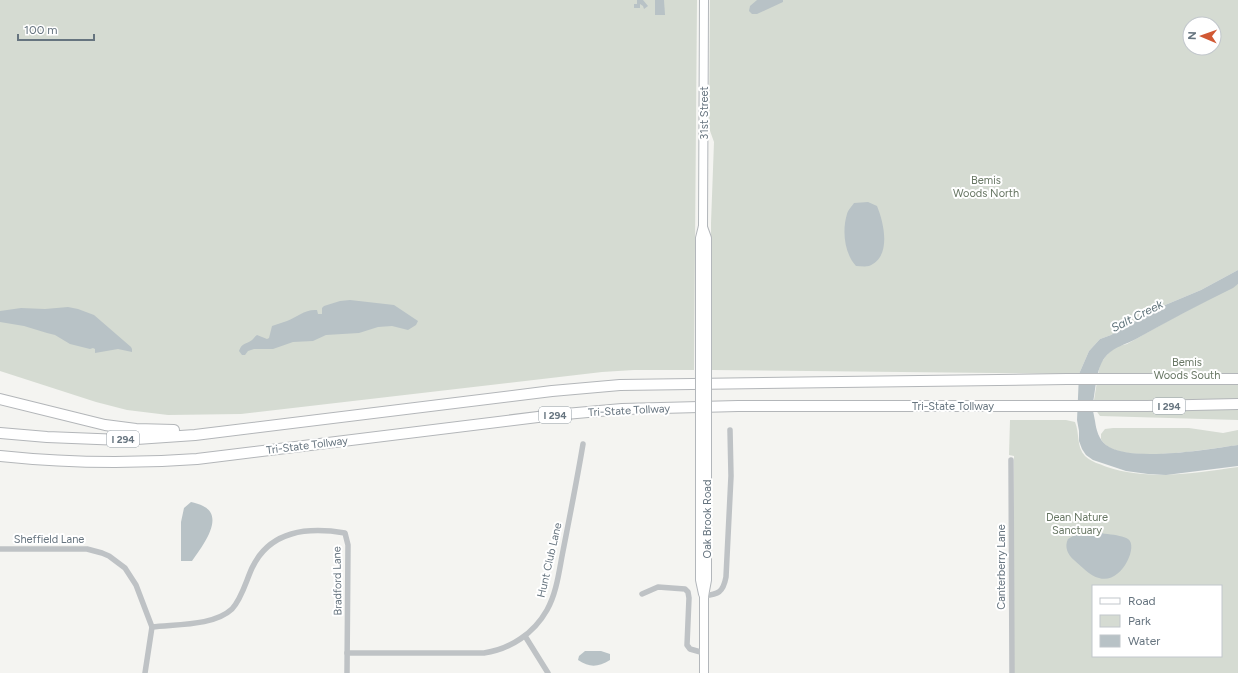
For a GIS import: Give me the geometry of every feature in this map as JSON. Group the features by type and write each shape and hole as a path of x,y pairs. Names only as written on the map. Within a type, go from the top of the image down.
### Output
{"highway":[{"name":"Tri-State Tollway","path":"0,433 47,437 122,440 195,435 552,391 620,385 1068,379 1238,379"},
{"path":"0,399 89,422 121,428 163,430 246,428"},
{"name":"Tri-State Tollway","path":"0,456 45,461 121,463 159,462 197,459 554,415 622,409 738,406 1101,406 1238,404"},
{"path":"0,459 45,461"}],"main road":[{"name":"31st Street","path":"703,442 704,352 700,238 703,226 704,0"},
{"name":"Oak Brook Road","path":"703,442 700,580 704,596 704,673"}],"street":[{"path":"704,596 720,592 725,584 726,578 731,476 730,430"},
{"name":"Hunt Club Lane","path":"347,653 484,653 505,648 526,636 543,617 553,595 570,517 583,444"},
{"name":"Canterberry Lane","path":"1012,460 1012,673"},
{"name":"Bradford Lane","path":"152,627 203,622 222,615 231,609 238,600 254,564 266,547 279,538 293,532 301,531 333,531 345,533 348,545 347,673"},
{"name":"Sheffield Lane","path":"0,549 87,549 109,556 125,568 133,579 152,627"},
{"path":"642,594 658,587 685,589 688,592 689,598 687,645 690,649 704,653"},
{"path":"144,673 152,627"},
{"path":"526,636 548,673"}],"green space":[{"path":"0,0 697,0 694,370 634,370 602,372 241,414 168,415 127,410 96,402 0,371"},
{"name":"Bemis Woods North","path":"710,0 1238,0 1238,270 1201,290 1158,308 1111,335 1100,339 1089,351 1079,374 711,370 711,223 714,142 709,128"},
{"name":"Bemis Woods South","path":"1238,284 1238,420 1100,416 1093,406 1100,364 1115,347 1127,344"},
{"name":"Dean Nature Sanctuary","path":"1010,420 1066,420 1075,422 1080,448 1085,456 1107,467 1140,474 1156,475 1189,473 1238,467 1238,673 1014,673 1014,456 1009,455"},
{"path":"1189,428 1223,433 1238,430 1238,445 1190,452 1134,454 1118,451 1107,446 1103,442 1101,439 1101,434 1105,429"}],"water":[{"path":"637,0 643,0 648,6 644,9 640,4 640,8 634,8 634,4 637,4"},
{"path":"655,0 664,0 665,15 655,15"},
{"path":"757,0 783,0 783,2 757,14 752,14 749,11 750,6"},
{"path":"868,202 877,206 880,213 884,230 883,248 881,255 876,262 869,266 856,266 849,255 845,241 845,220 848,211 854,203"},
{"path":"1238,270 1238,284 1233,288 1110,352 1103,360 1099,371 1093,408 1096,427 1100,437 1106,445 1117,450 1151,454 1190,452 1238,445 1238,466 1166,475 1148,474 1126,471 1093,460 1086,455 1079,441 1077,420 1079,374 1089,351 1100,339 1111,335 1158,308 1201,290"},
{"path":"350,300 394,305 418,321 416,325 408,330 392,326 378,327 359,333 326,335 313,341 293,342 273,349 254,349 248,351 245,355 242,355 239,351 243,345 250,342 257,335 267,339 269,338 272,326 313,310 317,310 318,314 322,314 322,308 324,306 340,301"},
{"path":"68,307 94,315 131,347 132,352 118,349 95,353 95,349 93,348 90,349 70,344 55,335 24,326 0,322 0,311 21,308 45,309"},
{"path":"191,502 202,505 210,511 212,525 206,541 192,561 181,561 181,522 184,508"},
{"path":"1086,532 1108,534 1128,539 1131,543 1131,549 1126,564 1121,571 1107,579 1099,578 1092,575 1070,556 1066,545 1068,539 1076,534"},
{"path":"585,651 601,651 610,654 610,660 594,666 586,664 578,660 579,656"}],"water label":[{"name":"Salt Creek","path":"1137,316"}]}
